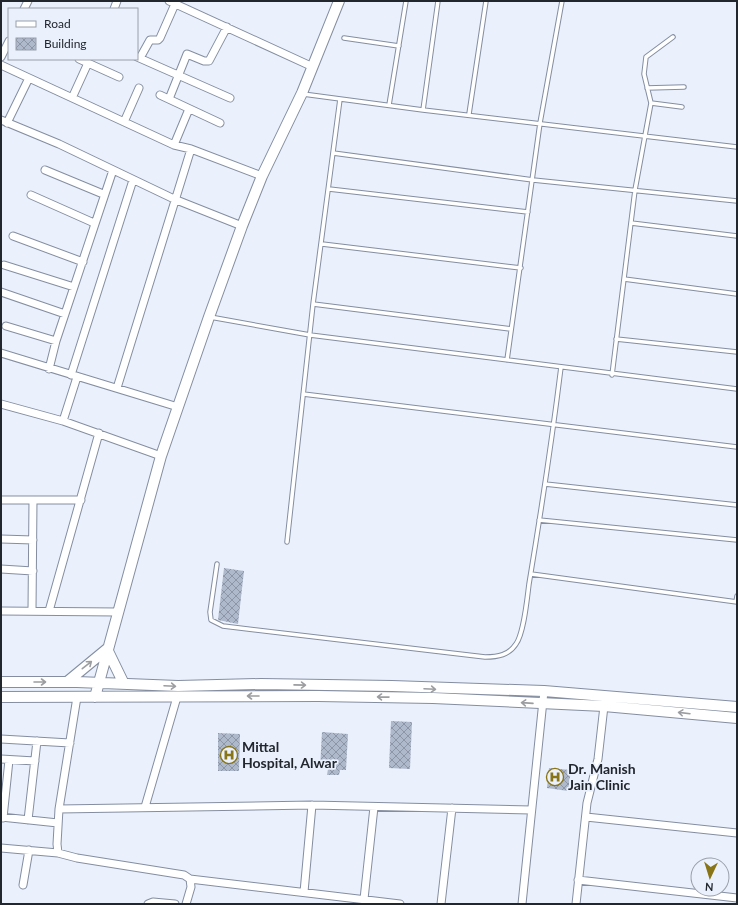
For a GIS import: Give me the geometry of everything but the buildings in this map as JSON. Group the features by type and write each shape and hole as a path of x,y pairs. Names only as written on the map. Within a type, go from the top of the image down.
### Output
{"main road":[{"path":"95,697 117,612 161,456 209,317 262,176 302,93 339,1"},
{"path":"67,682 107,649"},
{"path":"107,649 124,684"},
{"path":"1,682 99,682 178,686 261,684 544,691 737,707"},
{"path":"1,697 371,696 604,706 737,718"},
{"path":"712,716 713,704"}],"street":[{"path":"230,98 138,57 150,40 158,40 160,38 172,2 313,67"},
{"path":"169,99 187,54 204,61 209,61 227,27"},
{"path":"1,58 8,43"},
{"path":"81,60 119,77"},
{"path":"72,98 88,63"},
{"path":"1,65 174,145 190,149 262,176"},
{"path":"29,78 4,121 59,144 174,199 242,226"},
{"path":"124,122 139,88"},
{"path":"160,95 220,123"},
{"path":"174,145 189,109"},
{"path":"117,388 190,149"},
{"path":"45,170 103,194"},
{"path":"49,369 56,341 83,262 103,194 113,170"},
{"path":"63,421 74,376 133,180"},
{"path":"32,195 94,223"},
{"path":"13,236 83,262"},
{"path":"4,264 74,287"},
{"path":"1,292 65,314"},
{"path":"6,326 56,341"},
{"path":"1,353 49,369 178,407"},
{"path":"1,404 63,421 161,456"},
{"path":"49,611 99,433"},
{"path":"1,500 81,500"},
{"path":"32,611 33,500"},
{"path":"1,539 33,540"},
{"path":"1,569 33,570"},
{"path":"1,611 117,612"},
{"path":"522,904 544,691"},
{"path":"58,852 59,809 77,697"},
{"path":"145,807 177,697"},
{"path":"576,904 586,817 598,759 604,706"},
{"path":"1,740 70,743"},
{"path":"28,820 37,741"},
{"path":"35,761 5,759 2,817 58,823"},
{"path":"59,809 312,806 531,810"},
{"path":"304,892 312,806"},
{"path":"364,899 374,807"},
{"path":"441,904 452,808"},
{"path":"586,817 737,833"},
{"path":"1,848 58,852 67,856 184,875 190,879 400,904"},
{"path":"23,885 29,850"},
{"path":"186,904 191,887 190,879"},
{"path":"578,880 737,898"},
{"path":"335,904 337,896"},
{"path":"148,904 153,902 175,904"}],"lane":[{"path":"389,105 406,1"},
{"path":"423,110 438,1"},
{"path":"469,114 486,1"},
{"path":"507,360 540,123 562,1"},
{"path":"612,375 635,190 650,103 644,74 646,57 674,37"},
{"path":"344,38 398,46"},
{"path":"647,88 684,88"},
{"path":"302,93 423,110 469,114 737,147"},
{"path":"287,542 313,304 340,99"},
{"path":"650,103 682,107"},
{"path":"332,153 533,180 737,201"},
{"path":"329,189 528,212"},
{"path":"631,222 737,236"},
{"path":"322,244 521,268"},
{"path":"624,279 737,294"},
{"path":"313,304 511,328"},
{"path":"209,317 310,335 561,367 612,375 737,389"},
{"path":"616,339 737,352"},
{"path":"217,564 210,612 211,620 215,624 245,630 485,657 498,657 509,652 517,643 531,574 554,425 561,367"},
{"path":"303,394 737,447"},
{"path":"545,484 737,505"},
{"path":"540,520 737,540"},
{"path":"531,574 737,602 737,596"}],"place":[{"name":"Mittal Hospital, Alwar","path":"229,755"},
{"name":"Dr. Manish Jain Clinic","path":"555,777"}]}
